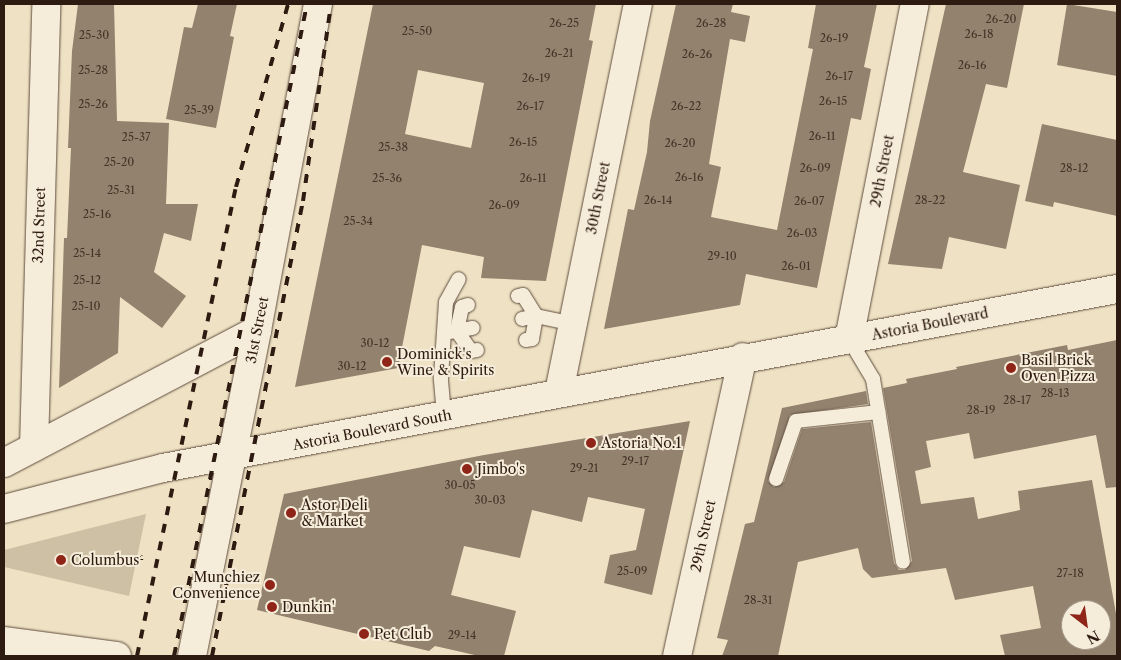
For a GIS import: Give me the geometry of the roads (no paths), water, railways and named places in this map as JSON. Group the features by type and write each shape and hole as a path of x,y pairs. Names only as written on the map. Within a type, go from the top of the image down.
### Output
{"main road":[{"name":"32nd Street","path":"34,447 46,4"},
{"name":"31st Street","path":"192,656 258,330 318,4"},
{"name":"30th Street","path":"559,392 638,4"},
{"name":"29th Street","path":"849,339 915,4"},
{"name":"Astoria Boulevard","path":"742,357 1117,289"},
{"path":"4,463 258,330"},
{"name":"29th Street","path":"677,656 742,357"},
{"name":"Astoria Boulevard South","path":"4,509 163,468 232,457 742,357"},
{"path":"4,641 117,656"}],"lane":[{"path":"459,278 446,302 451,332 471,351 477,350"},
{"path":"518,296 523,295 529,317 532,339 526,340"},
{"path":"444,415 441,377 451,332 462,306 468,305"},
{"path":"529,317 573,324"},
{"path":"451,332 472,328"},
{"path":"849,339 873,379 904,562"},
{"path":"776,479 796,421 879,412"}],"railway":[{"path":"137,656 236,187 288,4"},
{"path":"174,656 307,4"},
{"path":"212,656 303,201 331,4"}],"place":[{"name":"Dominick's Wine & Spirits","path":"387,362"},
{"name":"Basil Brick Oven Pizza","path":"1011,368"},
{"name":"Astoria No.1","path":"591,443"},
{"name":"Jimbo's","path":"467,469"},
{"name":"Astor Deli & Market","path":"291,513"},
{"name":"Columbus","path":"61,560"},
{"name":"Munchiez Convenience","path":"270,585"},
{"name":"Dunkin'","path":"272,607"},
{"name":"Pet Club","path":"364,634"}]}
